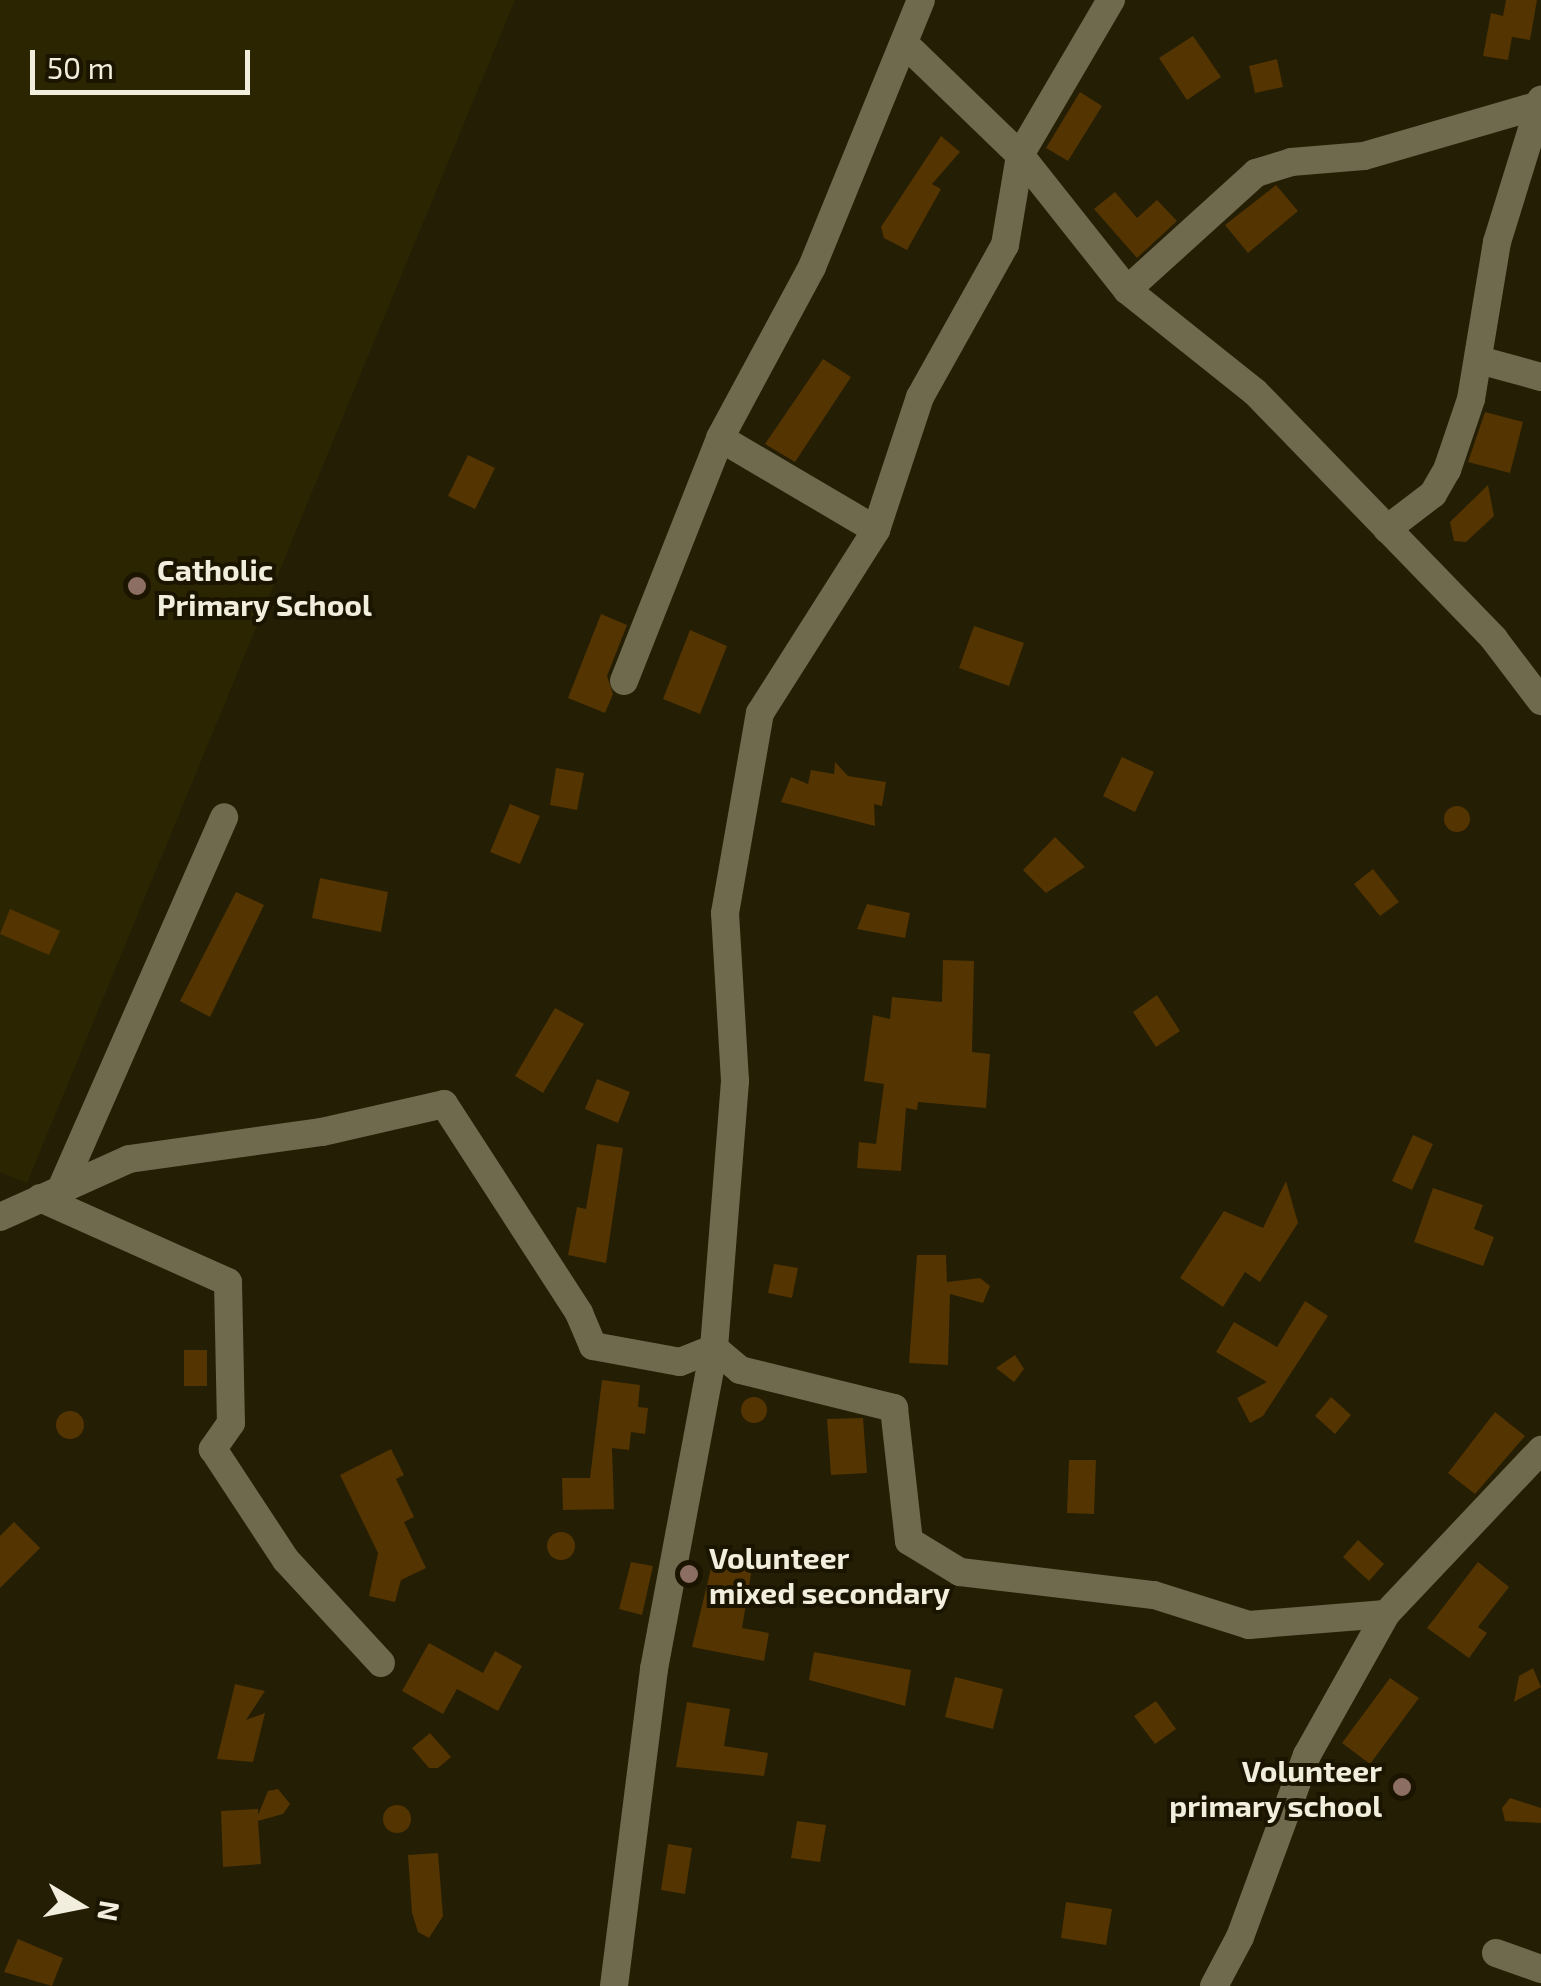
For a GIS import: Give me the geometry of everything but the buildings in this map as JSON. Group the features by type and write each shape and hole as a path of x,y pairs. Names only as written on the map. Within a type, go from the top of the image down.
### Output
{"street":[{"path":"624,681 720,438 812,267 906,45 921,0"},
{"path":"614,1986 654,1668 714,1348 735,1081 726,913 740,803 760,712 876,530 920,396 1005,245 1020,155 1111,0"},
{"path":"906,45 1020,155 1127,290 1255,392 1494,639 1541,700"},
{"path":"1127,290 1256,173 1292,162 1364,156 1540,103"},
{"path":"1387,529 1432,494 1446,470 1479,360 1497,242 1540,103"},
{"path":"1479,360 1541,377"},
{"path":"720,438 876,530"},
{"path":"51,1193 224,818"},
{"path":"0,1217 129,1160 322,1132 444,1104 579,1313 593,1346 680,1362 714,1348"},
{"path":"51,1193 228,1282 232,1423 213,1449 286,1560 381,1663"},
{"path":"714,1348 740,1370 894,1408 909,1541 960,1572 1154,1595 1249,1626 1386,1614"},
{"path":"1214,1986 1240,1937 1307,1755 1386,1614 1541,1450"},
{"path":"1496,1952 1541,1969"}],"shaded area":[{"name":"Catholic Primary School","path":"0,0 515,0 27,1183 0,1172"}],"place":[{"name":"Catholic Primary School","path":"137,586"},
{"name":"Volunteer mixed secondary","path":"689,1574"},
{"name":"Volunteer primary school","path":"1402,1787"}]}
